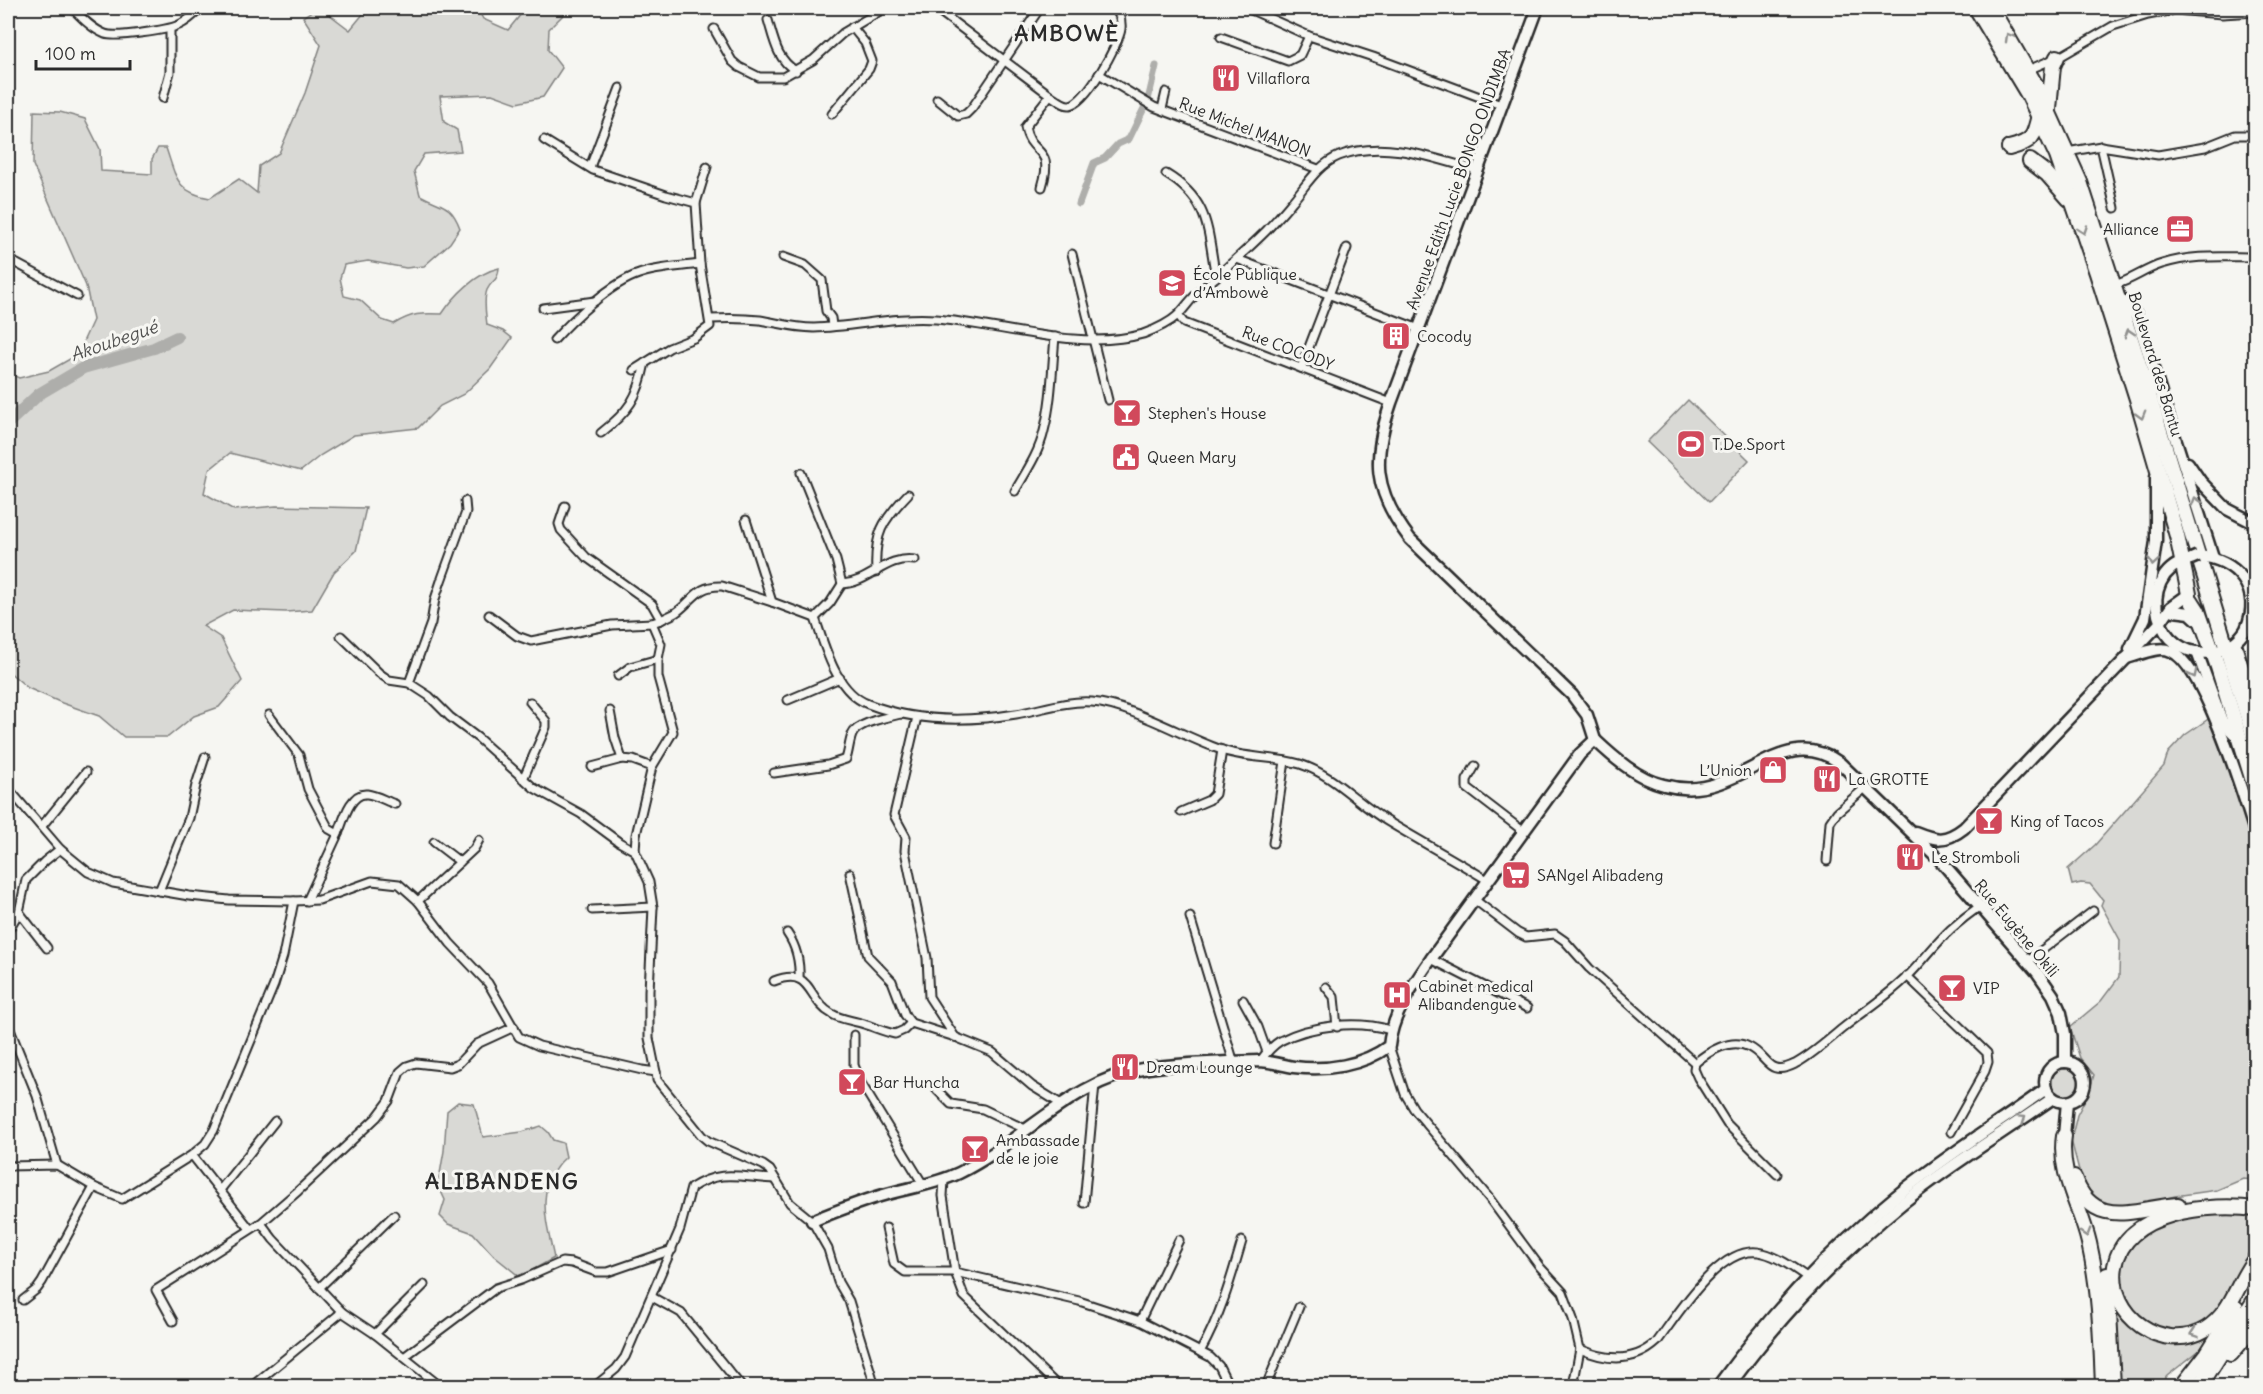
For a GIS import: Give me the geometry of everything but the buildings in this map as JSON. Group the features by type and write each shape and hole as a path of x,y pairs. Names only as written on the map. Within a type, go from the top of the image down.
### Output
{"highway":[{"name":"Boulevard des Bantu","path":"1976,8 2044,113 2067,152 2080,182 2116,290 2162,460 2177,536 2194,561 2198,611 2204,626 2224,648 2240,740 2256,791"},
{"name":"Boulevard des Bantu","path":"1991,8 2028,70 2044,113 2256,744"},
{"path":"2010,148 2025,144 2037,130 2044,113 2053,66 2057,57"},
{"path":"2030,161 2047,174 2074,203"},
{"path":"2162,460 2196,564 2197,595 2207,602 2224,648"},
{"path":"2064,1136 2077,1185 2086,1199 2108,1212 2123,1214 2217,1200 2256,1202"},
{"path":"2064,1136 2062,1145 2066,1170 2089,1242 2096,1280 2103,1386"},
{"path":"2114,1386 2107,1284 2112,1255 2118,1243 2133,1225 2160,1210 2178,1205"},
{"path":"2255,1209 2223,1207 2190,1210 2163,1217 2139,1230 2127,1241 2117,1260 2115,1273 2118,1297 2132,1318 2148,1331 2169,1338 2191,1335 2206,1329 2224,1312 2256,1258"},
{"path":"2182,1386 2226,1324 2256,1265"},
{"path":"2200,1386 2256,1298"},
{"path":"2206,1386 2256,1324"}],"main road":[{"name":"Avenue Edith Lucie BONGO ONDIMBA","path":"1538,8 1391,403 1381,431 1377,457 1383,494 1391,511 1410,539 1572,694 1587,715 1595,740"},
{"path":"2116,290 2136,315 2183,456 2213,557"},
{"path":"2183,456 2201,482 2227,509 2256,524"},
{"path":"2126,658 2145,618 2156,541 2162,460"},
{"path":"2173,609 2181,580 2177,536"},
{"path":"2146,609 2159,624 2163,630 2174,642 2188,651 2224,648 2245,630 2251,616 2252,601 2248,586 2240,573 2228,563 2213,557 2170,570 2161,582 2156,598 2159,624 2171,650 2190,666 2223,739 2256,835"},
{"path":"1912,831 1934,840 1946,838 1974,819 2173,609 2197,595"},
{"path":"2173,609 2190,613 2204,626"},
{"path":"2224,648 2256,708"},
{"path":"2126,658 2156,650 2171,650"},
{"path":"2197,652 2222,721 2240,740"},
{"path":"812,1221 880,1196 944,1180 981,1161 1061,1104 1095,1084 1116,1075 1148,1068 1234,1062 1264,1056 1293,1067 1341,1066 1364,1061 1389,1046 1390,1030 1410,990 1523,831 1580,754 1595,740"},
{"name":"Rue Eugène Okili","path":"1595,740 1637,773 1663,785 1696,788 1719,783 1776,756 1797,750 1828,755 1912,831 2028,961 2061,1012 2065,1034 2065,1062"},
{"path":"1939,859 1946,838"},
{"path":"2065,1062 2081,1069 2085,1081 2078,1097 2067,1102 2050,1093 2045,1082 2053,1066 2065,1062"},
{"path":"1718,1386 1763,1328 1808,1278 1857,1230 1895,1197 2050,1093"},
{"path":"1729,1386 1786,1316 1874,1226 2050,1093"},
{"path":"2064,1136 2067,1102"}],"street":[{"path":"72,8 91,26 112,35 170,29 181,25 201,8"},
{"path":"714,29 732,61 759,77 783,77 813,60 852,27 885,8"},
{"path":"934,8 1066,105 1079,102 1099,75 1119,38 1122,21 1114,8"},
{"path":"937,99 958,116 966,114 1040,8"},
{"path":"1247,8 1257,9 1309,36 1373,57 1501,105"},
{"path":"2028,70 2113,26 2148,15 2175,10 2222,14 2256,12"},
{"path":"768,20 776,50 788,67 796,71"},
{"path":"832,114 869,69 872,61 865,42 852,27"},
{"path":"163,98 170,72 170,29"},
{"path":"1221,37 1288,61 1300,55 1309,36"},
{"name":"Rue Michel MANON","path":"1099,75 1154,107 1318,169"},
{"path":"590,167 620,88"},
{"path":"1162,109 1166,92"},
{"path":"1042,187 1047,162 1026,134 1025,127 1050,94"},
{"path":"2067,152 2101,146 2158,155 2205,147 2235,135 2248,135"},
{"path":"544,140 593,170 627,183 696,203"},
{"path":"2101,146 2115,208"},
{"path":"710,319 744,318 805,327 921,318 1055,337 1094,339 1131,336 1144,333 1178,315 1291,204 1318,169 1341,155 1380,151 1425,155 1476,170"},
{"path":"634,370 669,348 704,332 710,326 700,264 696,203 707,167"},
{"path":"1166,174 1182,183 1205,214 1216,277"},
{"path":"1301,368 1347,248"},
{"path":"1072,254 1108,400"},
{"path":"2116,290 2153,267 2176,260 2207,255 2256,257"},
{"path":"783,257 805,265 822,280 826,311 831,318 832,326"},
{"path":"8,259 77,296"},
{"path":"1237,259 1419,329"},
{"path":"554,340 595,301 638,274 700,264"},
{"path":"543,308 595,301"},
{"name":"Rue COCODY","path":"1178,315 1184,323 1391,403"},
{"path":"1015,491 1033,460 1044,433 1054,369 1055,337"},
{"path":"601,433 626,412 633,402 640,386 645,363"},
{"path":"801,473 836,560 842,584 830,603 815,618"},
{"path":"876,572 875,549 882,526 908,494"},
{"path":"409,683 431,623 435,599 466,512 465,501"},
{"path":"565,506 559,525 561,530 586,557 652,604 661,620"},
{"path":"746,520 772,602"},
{"path":"842,584 853,584 891,561 915,560"},
{"path":"489,615 517,636 531,641 612,625 652,623 678,611 693,595 714,586 729,588 815,618 830,659 840,678 855,697 868,704 917,717 982,718 1082,702 1123,710 1222,750 1300,764 1328,777 1386,821 1489,881"},
{"path":"652,623 661,644 658,676 673,732 652,767 636,835 635,851 649,882 653,907 649,1038 657,1080 702,1136 714,1144 764,1165 770,1170 790,1203 812,1221 828,1249 838,1282 849,1301 874,1386"},
{"path":"341,636 384,676 398,683 409,683 429,696 450,717 544,795 581,814 635,851"},
{"path":"618,675 630,668 658,659"},
{"path":"788,700 840,678"},
{"path":"523,779 546,727 546,721 530,702"},
{"path":"610,711 622,759"},
{"path":"774,773 828,765 846,759 851,736 855,730 863,725 904,714"},
{"path":"269,715 299,755 308,789 329,829 338,834"},
{"path":"917,717 894,815 906,837 905,851 927,958 929,997 955,1036"},
{"path":"1181,812 1209,800 1215,794 1222,750"},
{"path":"159,891 189,818 205,757"},
{"path":"592,767 622,759 633,760 652,767"},
{"path":"1273,843 1285,761"},
{"path":"1475,766 1467,780 1467,788 1523,831"},
{"path":"42,826 86,772"},
{"path":"1827,861 1830,822 1865,788"},
{"path":"8,790 60,849 88,872 112,884 229,900 294,901 329,897 372,881 399,884 418,901 450,943 488,983 519,1037 528,1042 656,1072"},
{"path":"307,901 353,801 367,794 394,804"},
{"path":"418,901 474,849 479,840"},
{"path":"434,842 460,862"},
{"path":"8,931 19,912 26,880 60,849"},
{"path":"850,873 868,956 892,981 905,1015 911,1023 955,1036 992,1052 1032,1086 1061,1104"},
{"path":"1475,900 1518,933 1533,938 1555,934 1565,941 1595,974 1695,1063"},
{"path":"8,1166 57,1165 94,1187 122,1199 192,1155 211,1137 263,1012 283,956 294,901"},
{"path":"1777,1174 1727,1124 1698,1078 1694,1069 1695,1063 1714,1050 1741,1044 1751,1048 1767,1064 1784,1069 1817,1049 1908,976 1952,928 1980,906"},
{"path":"592,910 653,907"},
{"path":"2028,961 2093,911"},
{"path":"19,912 47,948"},
{"path":"1190,917 1234,1062"},
{"path":"787,933 796,953 800,969 799,979"},
{"path":"1431,959 1527,1008"},
{"path":"8,962 10,980 8,985"},
{"path":"774,981 788,976 799,979 806,984 822,1007 838,1018 895,1034 904,1030 911,1023"},
{"path":"1908,976 1987,1053 1988,1062 1985,1071 1951,1132"},
{"path":"1326,987 1334,997 1337,1027"},
{"path":"1243,1000 1258,1027 1264,1056"},
{"path":"8,1005 9,1027 37,1096 57,1165"},
{"path":"1264,1056 1279,1042 1300,1034 1337,1027 1366,1025 1390,1030"},
{"path":"173,1321 156,1290 261,1222 386,1108 400,1072 416,1063 450,1067 458,1064 477,1044 514,1027"},
{"path":"854,1035 854,1065 861,1083 924,1186"},
{"path":"1389,1046 1405,1094 1414,1109 1489,1198 1540,1267 1563,1292 1573,1319 1580,1349 1573,1386"},
{"path":"1084,1203 1095,1084"},
{"path":"937,1090 951,1104 982,1109 1027,1130"},
{"path":"220,1190 275,1121"},
{"path":"192,1155 250,1229"},
{"path":"595,1386 621,1364 672,1250 691,1188 710,1179 735,1174 775,1179"},
{"path":"944,1180 944,1196 955,1272 964,1296 1058,1386"},
{"path":"23,1300 37,1289 94,1187"},
{"path":"319,1288 394,1215"},
{"path":"261,1222 273,1239 342,1312 375,1334 440,1386"},
{"path":"886,1228 894,1264 905,1272 955,1272 1079,1301 1140,1321 1210,1357 1219,1366 1229,1386"},
{"path":"1140,1321 1179,1240"},
{"path":"1200,1352 1210,1335 1228,1290 1242,1241"},
{"path":"404,1357 496,1288 562,1262 572,1263 596,1272 608,1272 672,1250"},
{"path":"1580,1349 1614,1359 1631,1357 1648,1350 1713,1272 1736,1255 1751,1252 1764,1253 1808,1278"},
{"path":"375,1334 424,1285"},
{"path":"652,1297 681,1313 741,1386"},
{"path":"1266,1386 1299,1307"},
{"path":"252,1386 342,1312"}],"shaded area":[{"path":"316,8 321,8 350,30 368,8 477,8 483,19 508,30 526,8 568,8 549,29 548,50 562,68 543,97 517,103 492,94 440,96 444,122 457,130 461,151 424,154 414,171 420,195 448,209 460,228 450,243 424,266 406,268 368,261 344,265 340,278 344,296 360,300 382,320 394,324 417,314 442,314 466,286 482,275 499,268 486,294 487,325 503,331 512,338 490,369 464,394 440,406 418,428 354,435 321,455 301,471 230,453 209,470 204,493 234,510 276,506 366,508 356,551 334,572 312,610 286,612 233,610 203,626 221,638 242,681 219,707 194,716 168,737 124,737 99,716 28,688 8,671 8,373 19,378 49,371 77,355 93,320 86,286 33,165 34,111 60,112 85,119 100,149 101,171 152,174 152,159 158,148 166,148 175,175 190,192 210,198 239,179 257,193 259,166 279,153 305,93 321,45 303,17"},
{"path":"1688,400 1749,460 1709,502 1647,442"},
{"path":"2223,709 2255,816 2255,1180 2243,1179 2217,1190 2175,1196 2118,1210 2098,1202 2089,1194 2081,1178 2071,1140 2077,1115 2089,1092 2094,1075 2080,1058 2070,1027 2101,1001 2119,977 2120,940 2101,905 2103,900 2090,884 2072,885 2068,869 2095,845 2131,804 2164,766 2168,753 2185,735"},
{"path":"2065,1068 2075,1072 2079,1082 2075,1092 2065,1096 2055,1092 2051,1082 2055,1072"},
{"path":"458,1102 474,1104 483,1137 522,1132 541,1126 553,1140 563,1143 566,1157 550,1179 545,1204 554,1258 520,1277 494,1256 473,1233 448,1224 440,1216 445,1200 438,1185 444,1151 447,1111"},
{"path":"2255,1213 2255,1238 2238,1277 2214,1315 2192,1330 2171,1334 2144,1325 2119,1288 2117,1279 2130,1240 2178,1216"},
{"path":"2113,1290 2164,1341 2222,1322 2206,1345 2167,1376 2159,1386 2117,1386"}],"waterway":[{"path":"1079,204 1094,163 1105,158 1118,144 1129,139 1148,100 1156,66"},
{"name":"Akoubegué","path":"8,423 39,394 83,368 154,348 177,337"}],"place":[{"name":"Villaflora","path":"1226,78"},
{"name":"Alliance","path":"2180,229"},
{"name":"École Publique d’Ambowè","path":"1172,283"},
{"name":"Cocody","path":"1396,336"},
{"name":"Stephen's House","path":"1127,413"},
{"name":"T.De.Sport","path":"1691,444"},
{"name":"Queen Mary","path":"1126,457"},
{"name":"L’Union","path":"1773,770"},
{"name":"La GROTTE","path":"1827,779"},
{"name":"King of Tacos","path":"1989,821"},
{"name":"Le Stromboli","path":"1910,857"},
{"name":"SANgel Alibadeng","path":"1516,875"},
{"name":"VIP","path":"1952,988"},
{"name":"Cabinet medical Alibandengue","path":"1397,995"},
{"name":"Dream Lounge","path":"1125,1067"},
{"name":"Bar Huncha","path":"852,1082"},
{"name":"Ambassade de le joie","path":"975,1149"}],"district":[{"name":"AMBOWÈ","path":"1067,33"},
{"name":"ALIBANDENG","path":"502,1181"}]}
